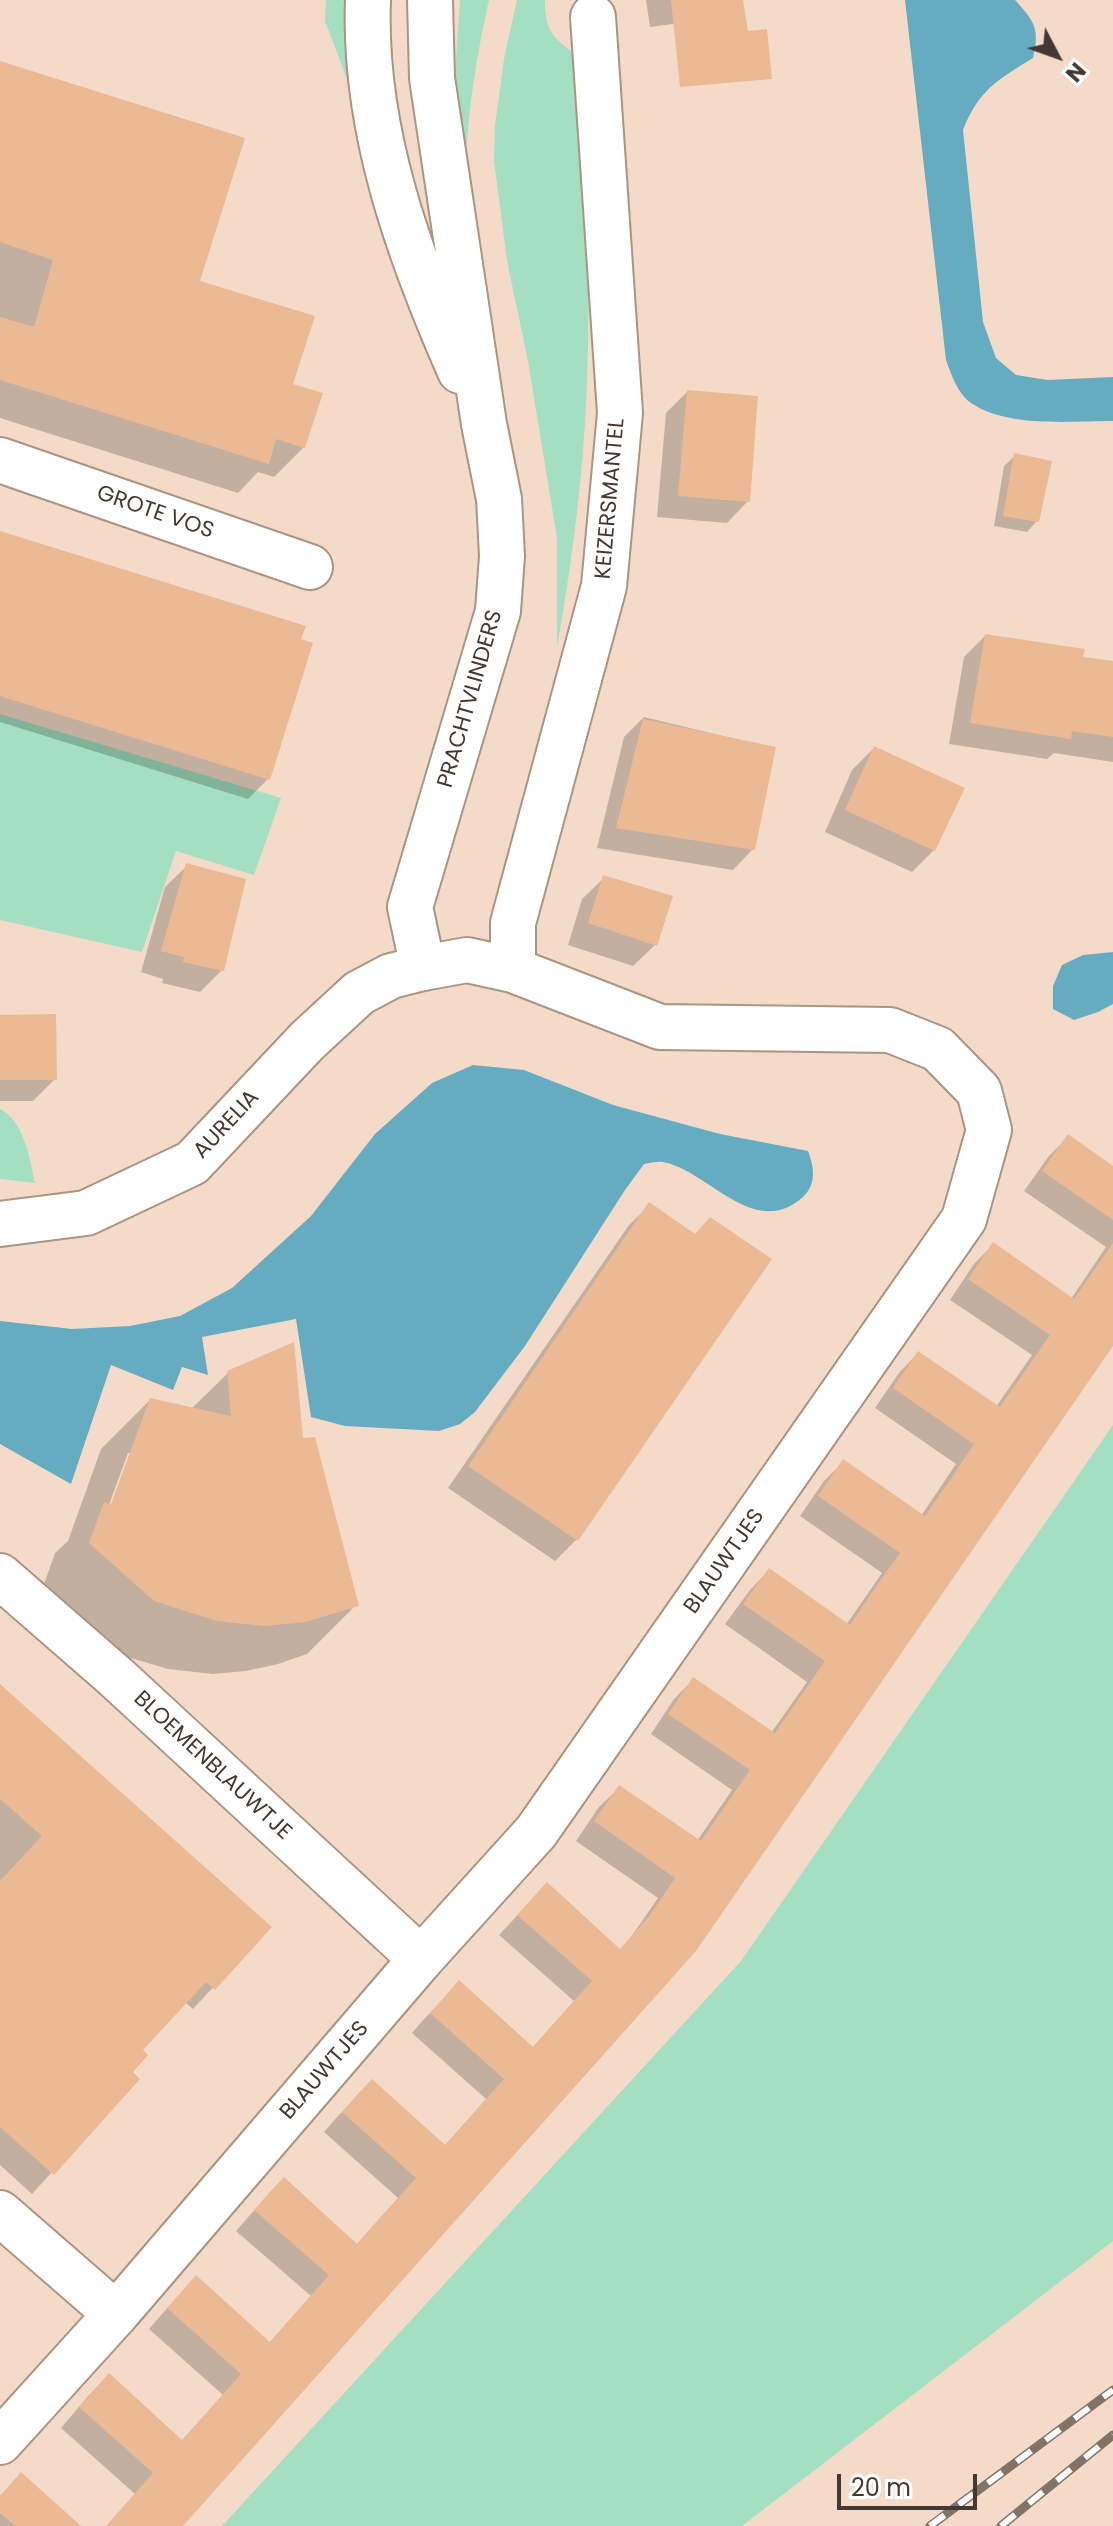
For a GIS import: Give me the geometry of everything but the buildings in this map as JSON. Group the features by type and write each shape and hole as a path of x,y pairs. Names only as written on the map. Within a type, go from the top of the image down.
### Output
{"street":[{"name":"PRACHTVLINDERS","path":"368,0 368,45 376,117 399,208 427,296 484,424"},
{"name":"PRACHTVLINDERS","path":"423,968 410,907 498,611 502,556 499,499 484,424 432,78 430,0"},
{"name":"KEIZERSMANTEL","path":"513,970 513,923 604,586 620,413 593,17"},
{"name":"GROTE VOS","path":"0,460 310,567"},
{"name":"BLAUWTJES","path":"0,2442 116,2314 421,1959 536,1832 964,1219 989,1130 979,1091 938,1049 890,1030 660,1027 513,970 467,960 423,968"},
{"name":"AURELIA","path":"0,1224 86,1213 192,1163 307,1041 359,993 391,976 423,968"},
{"name":"BLOEMENBLAUWTJE","path":"0,1576 117,1678 421,1959"},
{"path":"0,2213 116,2314"}],"green space":[{"path":"326,0 346,0 353,95 325,21"},
{"path":"460,0 489,0 474,81 466,162 452,117"},
{"path":"517,0 545,0 549,28 563,45 579,57 587,236 587,382 579,496 557,647 557,538 528,361 507,261 494,161 495,126 504,59"},
{"path":"0,714 281,798 254,875 176,851 142,952 0,920"},
{"path":"0,1109 8,1114 20,1131 35,1183 0,1179"},
{"path":"1113,1425 1113,2241 742,2526 222,2526 741,1961"}],"water":[{"path":"905,0 1015,0 1034,26 1036,40 1033,58 990,87 963,130 983,322 996,358 1016,375 1047,380 1113,377 1113,421 1059,422 1003,416 971,403 956,383 946,360"},
{"path":"1113,952 1113,1004 1074,1020 1053,1009 1053,986 1062,965 1083,955"},
{"path":"473,1065 524,1070 613,1105 720,1134 808,1151 813,1169 811,1187 803,1197 785,1208 767,1211 732,1199 680,1168 661,1162 644,1164 525,1346 475,1412 460,1424 439,1431 345,1426 311,1417 296,1319 202,1337 208,1375 182,1367 173,1390 111,1365 71,1484 0,1444 0,1321 72,1329 130,1326 180,1316 232,1288 311,1216 375,1134 432,1083"}],"railway":[{"path":"930,2526 1113,2390"},
{"path":"1001,2526 1113,2435"}]}
